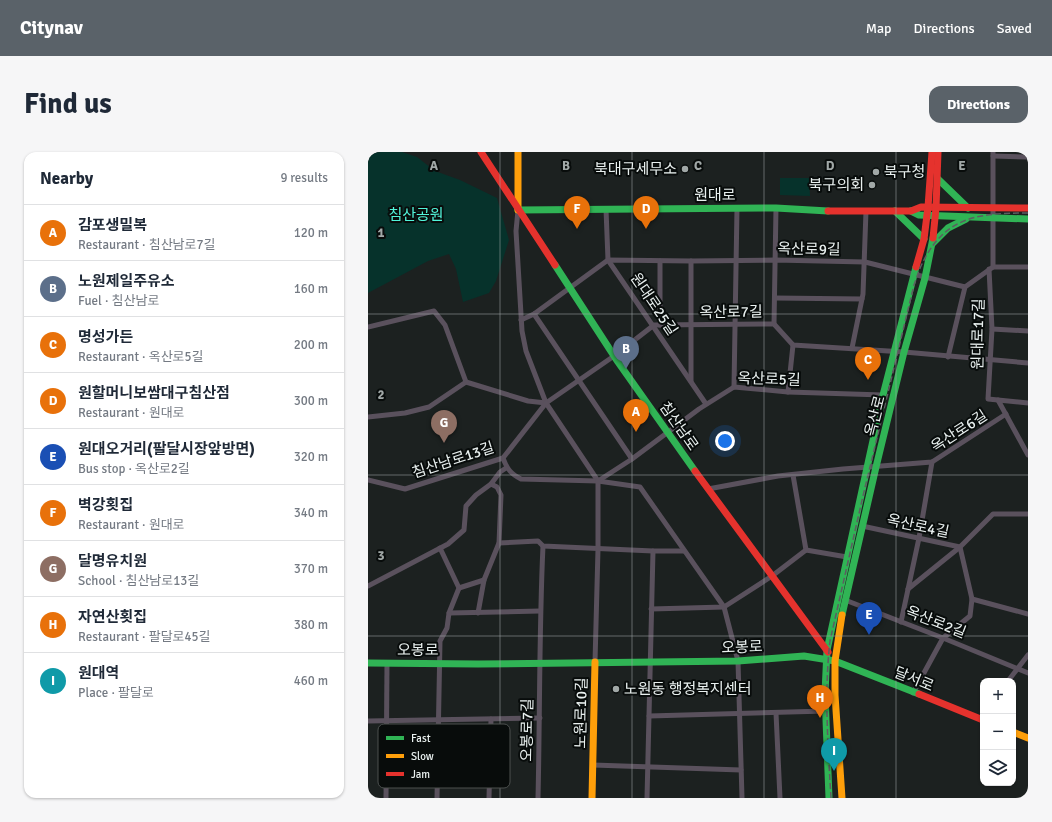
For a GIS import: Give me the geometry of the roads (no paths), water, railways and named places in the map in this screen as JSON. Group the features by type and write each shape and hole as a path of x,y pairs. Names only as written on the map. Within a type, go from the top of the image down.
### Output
{"main road":[{"name":"침산남로","path":"480,152 614,356 667,432 836,662"},
{"path":"518,152 518,210"},
{"path":"829,798 826,711 827,650 883,395 924,239 928,215 932,152"},
{"name":"옥산로","path":"842,798 835,695 836,662 845,600 904,352 925,278 936,208 938,152"},
{"path":"938,179 968,208"},
{"name":"원대로","path":"518,210 776,208 828,211 911,211 921,207 1028,208"},
{"path":"895,211 924,239"},
{"name":"원대로","path":"911,211 920,215 1028,219"},
{"path":"931,245 935,239 957,223 970,218"},
{"name":"오봉로","path":"368,663 440,664 738,661 804,656 836,662"},
{"name":"노원로10길","path":"592,798 595,662"},
{"name":"달서로","path":"836,662 980,718"},
{"path":"1016,733 1028,738"}],"street":[{"path":"993,154 1022,155 1028,157"},
{"name":"원대로17길","path":"993,154 991,268 992,329 988,399 998,400"},
{"path":"734,387 737,208"},
{"path":"774,324 776,208"},
{"path":"521,320 534,314 608,260 606,209"},
{"path":"518,210 516,231 521,320 526,351 546,403 598,481 595,662"},
{"path":"852,348 862,299 865,262 866,211"},
{"name":"옥산로9길","path":"608,260 775,260 865,262 965,287"},
{"name":"원대로25길","path":"608,260 657,325 706,404"},
{"path":"614,356 657,325 660,261"},
{"path":"691,261 691,325"},
{"path":"948,357 965,287 991,268 1028,267"},
{"path":"775,298 862,299"},
{"path":"368,327 434,311 445,325 466,382"},
{"path":"534,314 632,459"},
{"name":"옥산로7길","path":"657,325 774,324 793,345"},
{"name":"옥산로7길","path":"691,325 691,382"},
{"path":"992,329 1028,331"},
{"path":"788,392 793,345 894,351 1028,363"},
{"name":"침산남로13길","path":"368,480 405,489 503,458 546,403 614,356"},
{"path":"466,382 528,402 546,403"},
{"path":"368,417 406,413 429,407 466,382"},
{"name":"옥산로5길","path":"598,481 632,459 706,404 734,387 788,392 883,395"},
{"path":"998,400 1028,403"},
{"path":"998,400 1028,455"},
{"name":"옥산로6길","path":"708,489 793,474 932,462 1006,414"},
{"path":"503,458 506,468 513,475 521,479 598,481 640,487 724,607 738,661 742,798"},
{"path":"901,622 919,538 932,462"},
{"path":"368,586 448,544 464,530 466,506 476,495 491,484 500,472 506,468"},
{"path":"793,474 806,550"},
{"path":"478,613 484,580 499,544 501,495 497,487 491,484"},
{"name":"옥산로4길","path":"862,526 960,547 994,514 1028,514"},
{"path":"499,544 538,541 543,546 653,551 684,550"},
{"path":"541,663 540,611 543,546"},
{"path":"908,589 960,547 972,599 970,616 943,638 913,693"},
{"path":"438,724 440,641 447,628 449,614 458,588 440,548"},
{"path":"651,609 724,607 772,576 806,550 847,557"},
{"path":"647,798 653,551"},
{"path":"458,588 484,580"},
{"path":"972,599 1028,614"},
{"name":"옥산로2길","path":"845,600 1028,673"},
{"path":"449,614 540,611"},
{"path":"1010,678 1028,655"},
{"path":"386,721 387,663"},
{"name":"오봉로7길","path":"538,798 541,663"},
{"path":"649,716 826,711"},
{"path":"776,713 780,798"},
{"path":"490,718 490,724"},
{"path":"368,721 540,718"},
{"name":"노원로10길","path":"593,765 741,770"},
{"path":"437,788 437,798"}],"railway":[{"path":"831,798 827,700 830,641 863,496 914,285 919,270 932,246 954,226 981,216 1028,213"}],"place":[{"name":"북대구세무소","path":"685,169"},
{"name":"북구청","path":"876,172"},
{"name":"북구의회","path":"872,185"},
{"name":"벽강횟집","path":"577,229"},
{"name":"원할머니보쌈대구침산점","path":"646,229"},
{"name":"노원제일주유소","path":"626,369"},
{"name":"명성가든","path":"868,380"},
{"name":"감포생밀복","path":"636,432"},
{"name":"달명유치원","path":"444,443"},
{"name":"원대오거리(팔달시장앞방면)","path":"869,635"},
{"name":"노원동 행정복지센터","path":"616,689"},
{"name":"자연산횟집","path":"820,718"},
{"name":"원대역","path":"834,771"}],"park label":[{"name":"침산공원","path":"416,215"}]}
